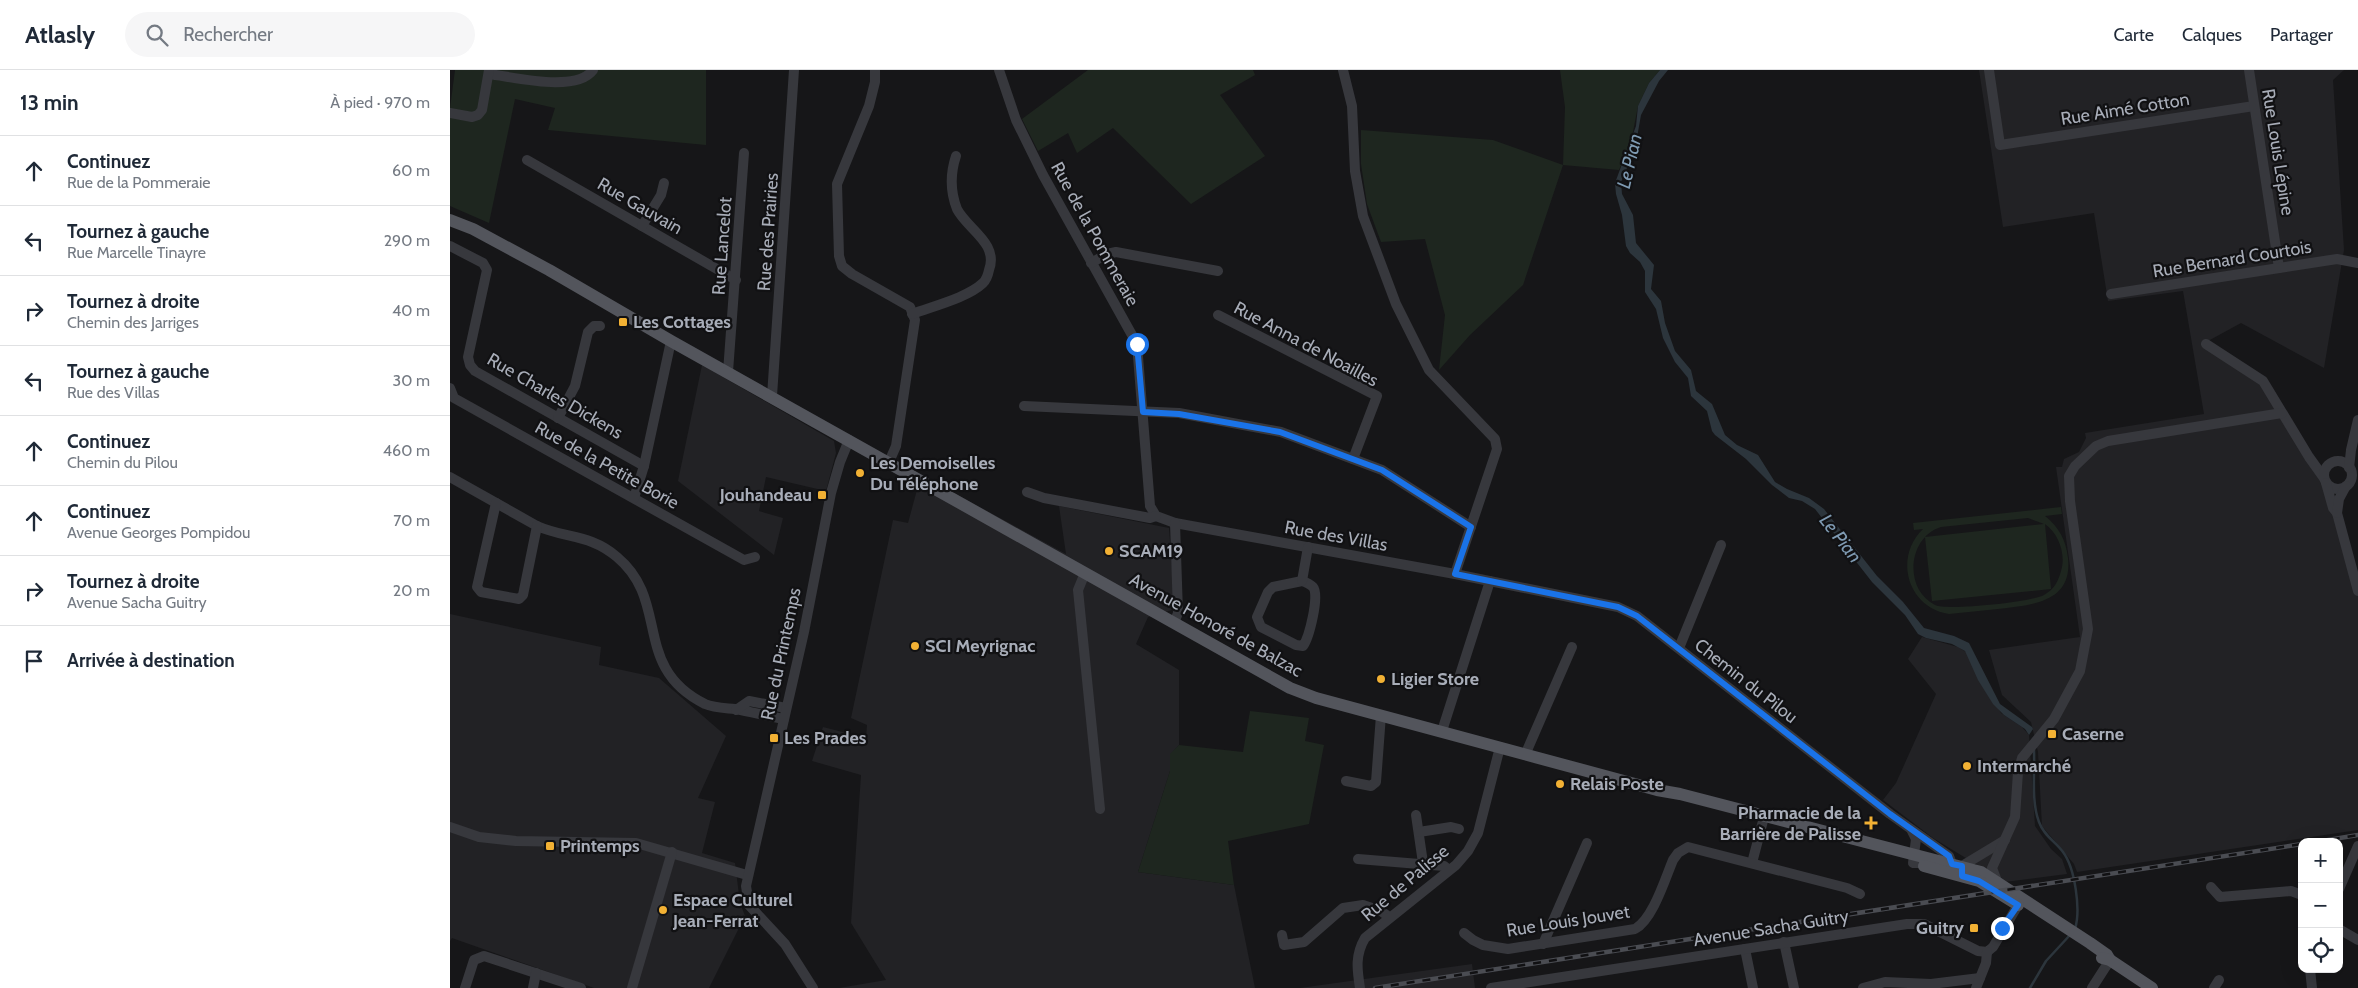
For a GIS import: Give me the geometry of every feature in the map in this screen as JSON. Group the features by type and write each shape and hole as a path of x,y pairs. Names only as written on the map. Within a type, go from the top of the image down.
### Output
{"main road":[{"name":"Avenue Honoré de Balzac","path":"450,220 490,238 1290,688 1316,698 1657,790 1680,800 1957,870"},
{"name":"Avenue Honoré de Balzac","path":"1914,859 1931,859 1957,870"},
{"path":"1957,870 1987,870 2020,902"},
{"path":"1957,870 2020,902 2064,930 2104,960 2110,960 2152,988"}],"street":[{"path":"450,112 472,117 478,115 482,110 489,72 568,83 582,79 593,70"},
{"name":"Rue des Prairies","path":"772,396 794,70"},
{"path":"875,70 875,82 869,106 837,184 839,256 842,266 852,274 910,308 915,320 897,437 889,462"},
{"name":"Rue de la Pommeraie","path":"999,70 1016,120 1043,176 1137,344 1150,506 1156,516"},
{"path":"1343,70 1352,106 1355,171 1363,216 1396,304 1429,370 1495,439 1497,449 1455,574"},
{"name":"Rue Aimé Cotton","path":"1989,70 2000,144 2254,106"},
{"name":"Rue Louis Lépine","path":"2249,70 2279,268"},
{"name":"Rue Lancelot","path":"728,372 744,153"},
{"path":"912,314 973,290 985,282 990,266 990,251 958,210 954,197 952,169 956,156"},
{"name":"Rue Gauvain","path":"527,160 736,280"},
{"path":"642,226 661,195 664,183"},
{"name":"Rue Charles Dickens","path":"450,246 483,264 488,270 468,357 470,365 475,371 644,466"},
{"path":"1091,263 1107,254 1116,252 1218,272"},
{"name":"Rue Bernard Courtois","path":"2111,294 2337,259 2358,263"},
{"name":"Rue Anna de Noailles","path":"1218,315 1377,396 1353,459"},
{"path":"558,418 575,386 588,332 594,326 600,326"},
{"path":"634,498 644,466 671,341"},
{"path":"2206,344 2263,381 2325,480 2334,488 2352,476"},
{"name":"Rue de la Petite Borie","path":"450,388 454,398 744,560 755,557"},
{"path":"1024,406 1179,414 1280,432 1382,470 1471,527"},
{"path":"1987,870 2006,840 2016,817 2018,772 2026,752 2039,740 2070,693 2080,671 2084,654 2088,629 2070,501 2069,476 2075,466 2096,446 2108,441 2282,413"},
{"path":"2358,420 2351,450 2352,476 2339,499 2337,513 2358,592"},
{"name":"Rue du Printemps","path":"813,988 785,944 750,906 746,886 804,632 832,493 840,462 849,440"},
{"path":"2337,513 2333,508 2325,480 2325,469 2351,450"},
{"path":"2309,456 2324,463 2344,463 2352,476"},
{"path":"450,477 537,526 551,532 599,543 618,557 632,571 641,585 648,605 658,655 671,676 688,693 707,705 736,710 749,701 785,714"},
{"path":"1026,492 1044,498 1150,518 1156,516 1175,523 1178,613 1174,623"},
{"path":"496,503 477,587 481,592 519,599 524,595 537,526"},
{"name":"Rue des Villas","path":"1175,523 1490,581"},
{"path":"1679,648 1721,545"},
{"path":"1302,581 1308,547"},
{"path":"1085,573 1078,590 1100,809"},
{"path":"1302,581 1313,587 1316,595 1308,640 1303,646 1296,645 1261,626 1257,617 1268,592 1273,587 1302,581"},
{"path":"1442,732 1490,581"},
{"name":"Chemin du Pilou","path":"1490,581 1618,607 1637,616 1949,856 1957,870"},
{"path":"1525,755 1572,647"},
{"path":"1346,781 1372,786 1376,782 1381,715"},
{"name":"Rue de Palisse","path":"1360,988 1356,963 1359,948 1365,938 1388,917 1450,870 1468,851 1478,833 1500,747"},
{"path":"1416,815 1423,863"},
{"path":"1752,863 1764,820"},
{"path":"1908,826 1916,839 1914,859"},
{"path":"450,827 479,837 516,840 636,843 747,875"},
{"path":"1419,832 1451,828 1459,829"},
{"path":"1928,840 1932,850 1931,859"},
{"path":"1957,870 2006,840"},
{"path":"1543,944 1588,843"},
{"path":"2342,883 2358,846"},
{"name":"Rue Louis Jouvet","path":"1464,933 1473,940 1494,948 1508,949 1627,931 1640,926 1649,915 1674,860 1683,849 1693,847 1847,888 1860,894"},
{"path":"632,988 672,852"},
{"path":"1358,858 1423,863 1444,866 1450,870"},
{"path":"2211,887 2220,897 2291,891 2298,894"},
{"path":"1864,988 1885,982 1931,984 1978,983 1986,963 1987,952 2020,902"},
{"path":"1282,935 1284,945 1304,942 1343,908 1363,905 1381,910 1388,917"},
{"name":"Avenue Sacha Guitry","path":"1491,988 1907,924 1924,924 1978,951 1987,952"},
{"path":"2344,931 2358,940"},
{"path":"1784,942 1794,988"},
{"path":"1745,949 1753,988"},
{"path":"465,988 474,960 484,956 581,988"},
{"path":"2092,988 2110,960"},
{"path":"533,988 536,973"},
{"path":"2310,973 2312,988"},
{"path":"1564,977 1565,988"}],"shaded area":[{"path":"455,70 706,70 706,145 548,130 555,108 515,99 489,223 450,206 450,108"},
{"path":"1088,70 1253,70 1255,75 1220,95 1265,156 1191,204 1113,128 1077,153 1068,133 1038,151 1022,119"},
{"path":"1560,70 1660,70 1649,83 1638,106 1631,142 1619,170 1563,165 1565,107"},
{"path":"1979,70 2344,70 2333,80 2344,250 2324,368 2241,323 2208,341 2263,377 2323,479 2358,589 2358,830 2077,872 2074,864 2042,826 2038,752 2031,722 2002,695 1989,650 2080,637 2056,467 2062,467 2064,459 2079,452 2086,438 2085,433 2204,414 2183,291 2108,301 2094,213 2003,227"},
{"path":"1361,130 1493,140 1563,165 1523,285 1470,335 1439,370 1445,315 1425,239 1381,242 1367,204 1361,164"},
{"path":"702,365 834,441 836,453 826,491 766,477 759,511 783,518 774,555 678,481"},
{"path":"921,475 1066,554 1059,506 1169,528 1175,609 1148,617 1136,644 1179,670 1179,745 1170,755 1170,771 1138,872 1234,885 1255,988 839,988 886,980 851,923 861,775 812,761 823,727 866,738 867,725 851,718 893,520 908,523"},
{"path":"2061,507 2062,514 2045,516 2058,529 2066,545 2068,573 2064,584 2057,593 2036,603 1949,614 1935,610 1923,602 1909,580 1907,567 1909,554 1914,541 1923,529 1914,530 1913,523","holes":["2028,518 2044,524 1926,537 1941,527","2045,524 2054,532 2060,543 2062,567 2056,584 2048,593 2036,598 1990,605 1943,607 1935,605 1925,597 1918,587 1914,576 1916,552 1925,538 1932,601 2051,589"]},
{"path":"450,614 601,647 599,665 659,678 726,736 698,798 715,802 702,853 735,863 740,903 745,916 709,988 594,988 452,938 450,941"},
{"path":"1922,637 1958,647 1966,652 2001,713 2022,727 2029,735 2035,826 2051,849 2062,859 2067,874 2005,882 1933,838 1883,800 1896,783 1936,694 1908,659"},
{"path":"1250,711 1309,718 1305,741 1324,745 1309,824 1228,841 1234,885 1138,872 1170,771 1170,754 1179,745 1243,752"},
{"path":"1472,964 1475,988 1300,988"}],"water":[{"path":"1660,70 1668,70 1659,81 1641,115 1635,149 1621,182 1622,194 1633,215 1636,243 1654,265 1651,289 1661,301 1665,323 1675,351 1691,370 1696,391 1712,404 1725,435 1737,445 1758,455 1775,482 1809,498 1824,509 1877,576 1903,602 1924,628 1954,636 1969,643 2000,704 2032,727 2033,729 2029,735 2025,729 2004,715 1993,704 1978,680 1965,651 1952,644 1926,638 1918,634 1905,615 1872,582 1815,509 1802,501 1789,498 1772,485 1746,459 1715,435 1712,431 1707,411 1691,396 1688,378 1675,362 1663,338 1656,309 1645,292 1645,271 1626,246 1622,215 1616,194 1615,183 1636,126 1638,106 1649,83"}],"waterway":[{"name":"Le Pian","path":"2034,750 2034,796 2037,814 2044,831 2063,852 2071,868 2077,901 2075,929"},
{"name":"Le Pian","path":"2030,988 2046,961 2070,935"}],"railway":[{"path":"2340,838 2358,835"},
{"path":"1375,988 2298,845"}],"place":[{"name":"Les Cottages","path":"623,322"},
{"name":"Les Demoiselles Du Téléphone","path":"860,473"},
{"name":"Jouhandeau","path":"822,495"},
{"name":"SCAM19","path":"1109,551"},
{"name":"SCI Meyrignac","path":"915,646"},
{"name":"Ligier Store","path":"1381,679"},
{"name":"Caserne","path":"2052,734"},
{"name":"Les Prades","path":"774,738"},
{"name":"Intermarché","path":"1967,766"},
{"name":"Relais Poste","path":"1560,784"},
{"name":"Pharmacie de la Barrière de Palisse","path":"1871,823"},
{"name":"Printemps","path":"550,846"},
{"name":"Espace Culturel Jean-Ferrat","path":"663,910"},
{"name":"Guitry","path":"1974,928"}],"route":[{"path":"1137,344 1143,412 1179,414 1280,432 1382,470 1471,527 1455,574 1618,607 1637,616 1890,814 1949,856 1952,864 1962,866 1960,873 1962,876 1979,881 2018,905 2002,928"}]}
